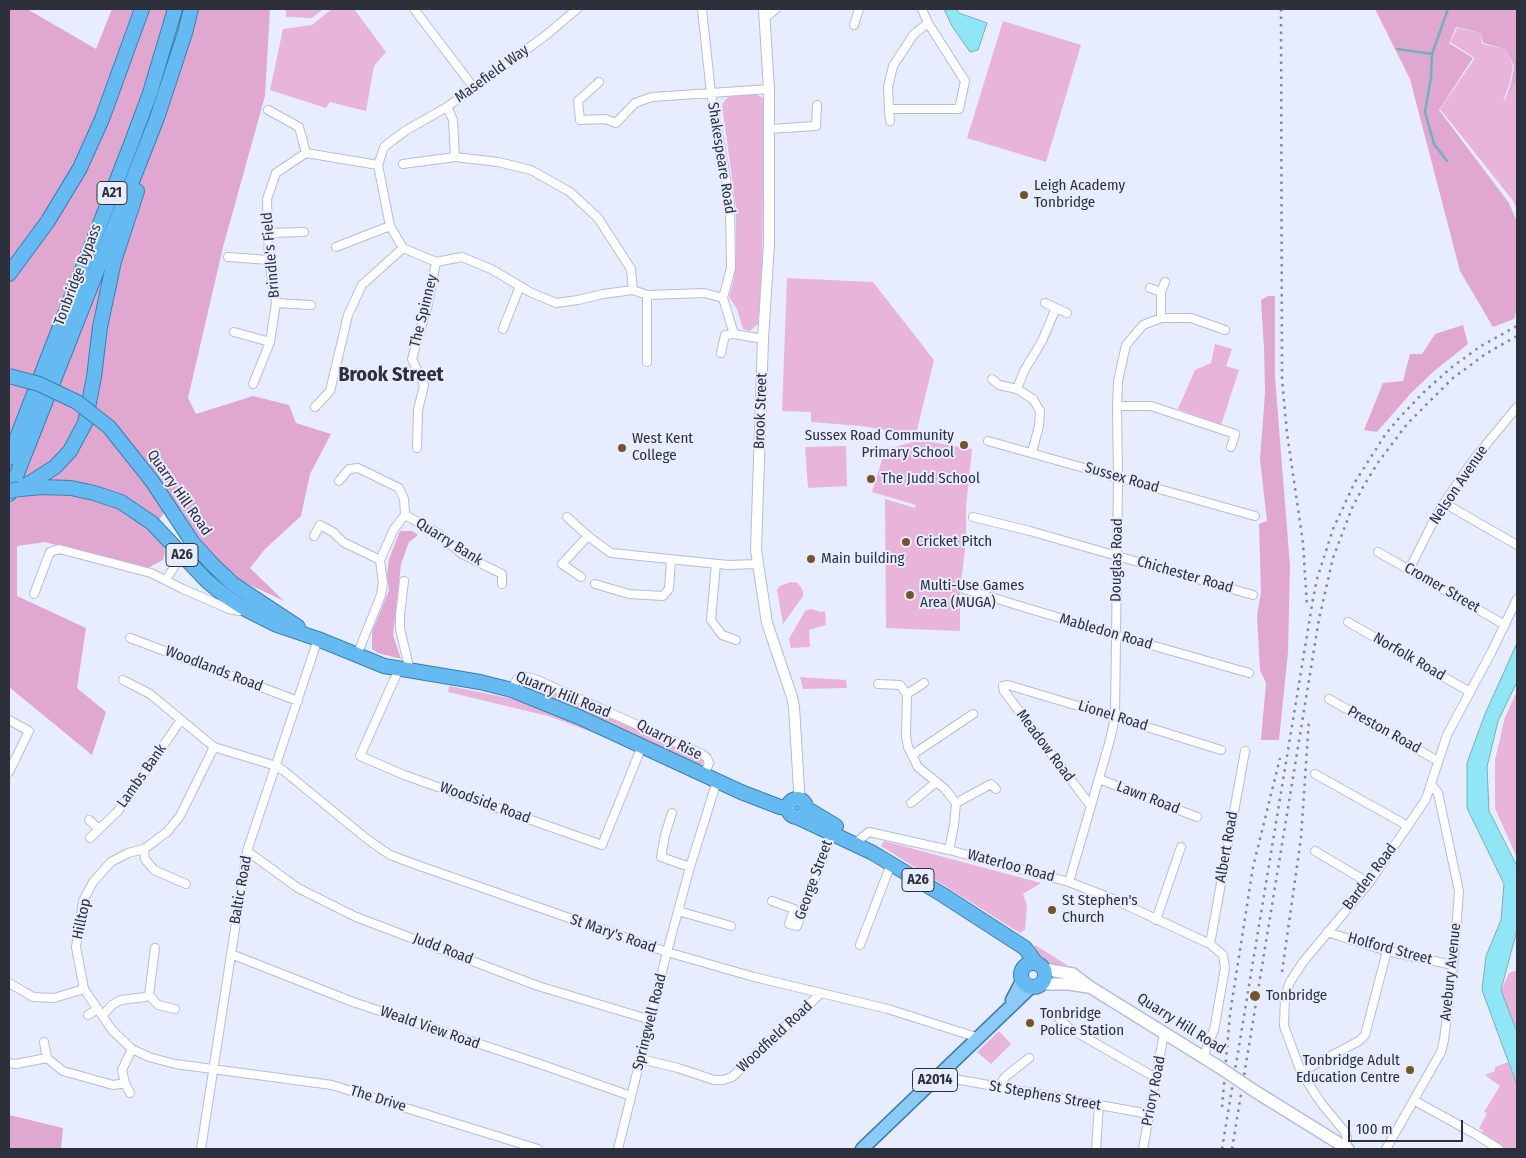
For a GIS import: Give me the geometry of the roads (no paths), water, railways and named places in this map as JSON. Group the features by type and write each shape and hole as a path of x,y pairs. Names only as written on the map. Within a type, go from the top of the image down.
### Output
{"highway":[{"path":"9,274 48,221 80,168 102,119 142,9"},
{"name":"Tonbridge Bypass","path":"9,458 150,93 175,9"},
{"name":"Tonbridge Bypass","path":"12,492 156,118 185,33 191,9"},
{"path":"12,492 41,482 70,451 85,423 94,377 100,327 114,261 138,190 156,118"},
{"name":"Quarry Hill Road","path":"9,376 40,384 77,402 109,427 152,481 193,543 233,584 318,639"},
{"name":"Quarry Hill Road","path":"41,482 94,493 121,502 152,523 207,581 224,595 277,625 318,639 384,666 480,682 512,690 579,716 717,781 780,807 797,808 859,840 873,853"},
{"name":"Quarry Hill Road","path":"797,808 832,833 873,853 1010,938 1025,948 1040,966"},
{"path":"1010,938 1029,980"},
{"path":"1028,963 1040,966 1045,977 1029,980 1028,963"}],"main road":[{"name":"Quarry Hill Road","path":"1040,966 1073,974 1090,988 1347,1148"},
{"name":"Quarry Hill Road","path":"1029,980 1090,988"},
{"name":"A2014","path":"862,1149 1007,1011 1029,980"}],"street":[{"path":"414,9 474,88"},
{"name":"Masefield Way","path":"455,158 453,120 447,107 545,36 577,9"},
{"name":"Shakespeare Road","path":"702,9 711,93 730,202 731,268 723,298"},
{"path":"764,14 776,9"},
{"path":"854,24 859,9"},
{"path":"889,109 959,109 965,80 928,23 922,9"},
{"name":"Brook Street","path":"764,14 769,88 769,244 757,502 757,564 767,623 793,702 800,789 797,808"},
{"path":"890,121 888,87 893,66 914,34 928,23"},
{"path":"599,82 578,101 579,124 605,119 616,123 635,103 652,97 769,88"},
{"path":"769,129 816,126 817,105"},
{"path":"447,107 405,131 384,147 378,165 390,226 403,248 436,262 462,258 491,269 520,286 556,303 633,290 647,295 704,293 723,298 734,334"},
{"path":"268,110 299,127 306,153 378,165"},
{"name":"Brindle's Field","path":"253,384 270,342 276,303 269,260 267,199 276,172 306,153"},
{"path":"403,164 455,158 498,162 531,170 570,192 598,218 631,269 633,290"},
{"path":"336,247 390,226"},
{"path":"268,233 304,232"},
{"path":"315,407 330,391 348,315 362,285 403,248"},
{"path":"228,257 269,260"},
{"name":"The Spinney","path":"417,448 418,410 424,385 412,359 428,304 436,262"},
{"path":"1161,318 1161,292 1165,282"},
{"path":"503,329 520,286"},
{"path":"1150,288 1161,292"},
{"path":"647,295 648,362"},
{"path":"276,303 311,305"},
{"path":"1045,303 1067,312"},
{"path":"1017,389 1024,371 1042,341 1056,308"},
{"name":"Douglas Road","path":"1069,882 1115,716 1117,406 1118,381 1126,345 1143,325 1161,318 1191,318 1226,330"},
{"path":"234,332 270,342"},
{"path":"721,353 725,335 734,334 764,339"},
{"path":"992,379 999,385 1017,389 1033,399 1040,411 1039,426 1032,452"},
{"path":"1117,406 1151,406 1237,431 1231,447"},
{"name":"Nelson Avenue","path":"1409,570 1444,504 1474,459 1517,407"},
{"name":"Sussex Road","path":"988,441 1255,516"},
{"path":"339,481 349,469 358,468 399,488 404,499 406,515"},
{"path":"1444,504 1517,545"},
{"name":"Quarry Bank","path":"380,560 394,529 406,515 439,534 462,554 505,572 502,584"},
{"name":"Chichester Road","path":"973,517 1030,530 1253,595"},
{"path":"567,518 611,553 716,564 757,564"},
{"path":"314,536 320,525 333,532 343,542 380,560 383,583 381,595 357,655"},
{"path":"581,577 562,564 588,536"},
{"path":"166,580 182,554 193,543"},
{"name":"Quarry Hill Road","path":"34,594 50,552 59,549 151,572 182,590 229,609 248,610"},
{"name":"Cromer Street","path":"1378,552 1505,625"},
{"path":"595,584 629,594 663,596 669,589 671,560"},
{"path":"716,564 711,620 722,635 736,640"},
{"path":"404,581 400,629 404,670"},
{"name":"Mabledon Road","path":"964,589 1249,673"},
{"name":"Barden Road","path":"1347,1148 1345,1132 1321,1103 1301,1072 1284,1026 1285,996 1290,982 1303,962 1369,883 1426,799 1447,736 1517,599"},
{"name":"Norfolk Road","path":"1348,622 1470,692"},
{"name":"Woodlands Road","path":"130,638 298,701"},
{"name":"Baltic Road","path":"201,1149 247,851 318,639"},
{"name":"Woodside Road","path":"404,670 360,756 404,775 602,845 642,746"},
{"name":"Quarry Rise","path":"512,690 517,679 522,676 535,679 702,754 709,763 704,774"},
{"path":"123,680 150,694 214,747 276,766"},
{"path":"907,694 924,683"},
{"path":"878,684 900,685 907,694 906,736 912,754 918,767 945,790 956,803 949,850"},
{"name":"Lionel Road","path":"1004,686 1008,685 1115,716 1221,750"},
{"name":"Meadow Road","path":"1004,686 1004,691 1090,805"},
{"name":"Preston Road","path":"1329,699 1438,761"},
{"path":"912,754 973,714"},
{"path":"9,720 38,734"},
{"name":"Lambs Bank","path":"90,838 118,811 181,720"},
{"path":"9,772 29,731"},
{"name":"Hilltop","path":"213,1068 174,1064 149,1057 132,1049 112,1030 84,989 76,946 83,901 92,882 111,862 128,852 144,849 167,832 180,816 214,747"},
{"name":"Albert Road","path":"1210,944 1245,751"},
{"name":"St Mary's Road","path":"276,766 367,839 390,855 667,952 754,977 888,1010 979,1038"},
{"path":"1315,774 1408,826"},
{"name":"Lawn Road","path":"1099,779 1197,817"},
{"name":"Springwell Road","path":"618,1149 678,911 717,781"},
{"path":"911,802 935,783"},
{"path":"956,803 991,784 996,789"},
{"name":"Avebury Avenue","path":"1386,1149 1415,1101 1440,1052 1444,1040 1459,891 1438,793 1431,784"},
{"path":"672,813 661,857 690,867"},
{"path":"89,820 99,829"},
{"name":"Waterloo Road","path":"859,840 869,832 889,836 1069,882 1210,944 1223,956 1225,968 1214,1030 1203,1057"},
{"name":"George Street","path":"772,901 794,909 789,924 797,926 832,833"},
{"path":"1156,920 1181,847"},
{"path":"144,849 145,858 154,870 186,884"},
{"name":"Judd Road","path":"247,851 298,888 356,917 538,986 651,1020"},
{"path":"1315,851 1369,883"},
{"path":"860,945 891,864"},
{"path":"678,911 731,926"},
{"name":"Holford Street","path":"1327,932 1387,951 1453,965"},
{"path":"154,948 149,995 158,1005 175,1009"},
{"path":"1301,1072 1359,1041 1365,1035 1387,951"},
{"name":"Weald View Road","path":"231,954 352,1002 631,1096"},
{"path":"9,984 33,997 54,998 84,989"},
{"name":"Woodfield Road","path":"641,1059 678,1068 714,1080 724,1080 732,1077 820,994"},
{"path":"88,1015 100,1012 121,1000 149,995"},
{"path":"1057,1016 1074,1031 1156,1078"},
{"name":"Priory Road","path":"1143,1149 1164,1033"},
{"path":"44,1042 47,1058 63,1071 113,1085 126,1084"},
{"path":"130,1093 122,1070 132,1049"},
{"path":"9,1063 16,1064 47,1058"},
{"path":"998,1087 1005,1077 1029,1058"},
{"name":"The Drive","path":"213,1068 332,1085 538,1149"},
{"name":"St Stephens Street","path":"942,1073 955,1079 1149,1114"},
{"path":"1415,1101 1499,1149"},
{"path":"1096,1149 1099,1106"}],"water":[{"path":"944,9 956,9 959,13 987,23 978,50 970,52 952,26"},
{"path":"1517,643 1517,682 1498,721 1487,767 1489,811 1517,866 1517,930 1501,990 1517,1032 1517,1085 1482,990 1486,956 1501,920 1504,884 1467,808 1467,763 1485,714"}],"waterway":[{"path":"1397,49 1432,54 1448,9"},
{"path":"1432,54 1431,77 1425,112 1434,144 1447,161"}],"railway":[{"path":"1281,9 1282,379 1287,433 1303,543 1307,606"},
{"path":"1222,1149 1313,599 1317,579 1333,529 1355,482 1385,435 1400,417 1452,367 1481,346 1517,326"},
{"path":"1232,1149 1319,619 1333,558 1352,508 1363,487 1377,464 1407,424 1453,378 1487,353 1517,336"},
{"path":"1282,972 1301,838 1309,719"},
{"path":"1222,1107 1230,1014 1253,867 1280,758"}],"place":[{"name":"Leigh Academy Tonbridge","path":"1024,195"},
{"name":"Sussex Road Community Primary School","path":"964,445"},
{"name":"West Kent College","path":"622,448"},
{"name":"The Judd School","path":"871,479"},
{"name":"Cricket Pitch","path":"906,542"},
{"name":"Main building","path":"811,559"},
{"name":"Multi-Use Games Area (MUGA)","path":"910,595"},
{"name":"St Stephen's Church","path":"1052,910"},
{"name":"Tonbridge","path":"1255,996"},
{"name":"Tonbridge Police Station","path":"1030,1023"},
{"name":"Tonbridge Adult Education Centre","path":"1410,1070"}],"district":[{"name":"Brook Street","path":"391,375"}]}
